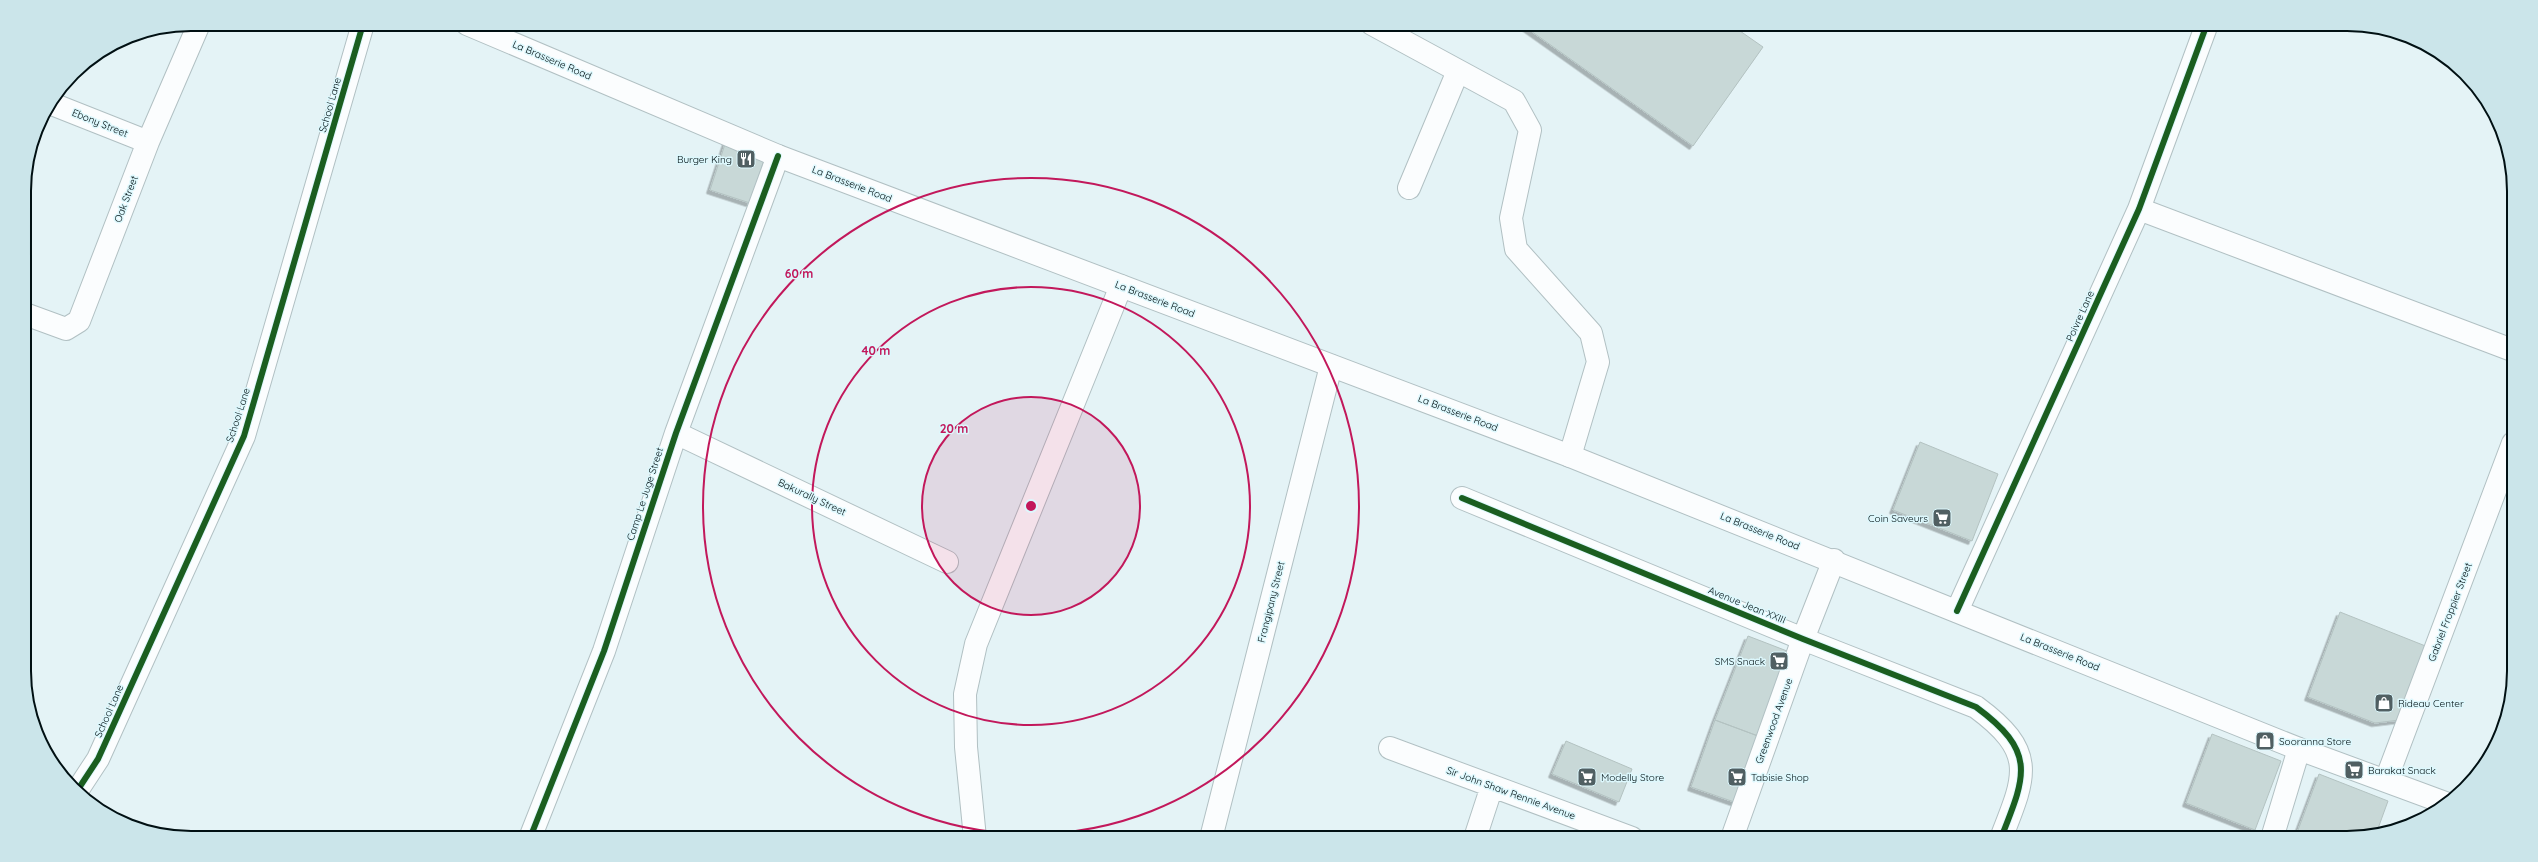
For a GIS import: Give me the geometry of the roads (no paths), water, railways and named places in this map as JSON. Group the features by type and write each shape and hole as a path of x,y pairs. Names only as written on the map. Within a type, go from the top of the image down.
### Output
{"street":[{"name":"Oak Street","path":"31,316 66,329 79,321 148,142 196,31"},
{"name":"School Lane","path":"80,786 98,759 244,436 361,31"},
{"name":"La Brasserie Road","path":"483,31 778,156 1570,456 1834,560 2299,749 2440,801"},
{"path":"1385,31 1514,101 1530,130 1511,218 1516,249 1591,333 1598,362 1570,456"},
{"name":"Poivre Lane","path":"1957,611 2139,209 2204,31"},
{"path":"1409,188 1458,71"},
{"name":"Ebony Street","path":"56,105 148,142"},
{"name":"Camp Le Juge Street","path":"533,831 604,651 676,433 778,156"},
{"path":"2139,209 2507,348"},
{"path":"974,831 966,747 965,694 976,644 1121,286"},
{"name":"Frangipany Street","path":"1213,831 1330,366"},
{"name":"Bakurally Street","path":"676,433 947,562"},
{"name":"Gabriel Froppier Street","path":"2386,780 2507,459"},
{"name":"Avenue Jean XXIII","path":"1462,498 1803,639 1976,707 1998,723 2015,744 2022,768 2020,792 2004,831"},
{"name":"Greenwood Avenue","path":"1734,831 1803,639 1834,560"},
{"name":"Sir John Shaw Rennie Avenue","path":"1390,748 1613,831"},
{"path":"2274,831 2299,749"},
{"path":"1477,831 1492,786"}],"place":[{"name":"Burger King","path":"746,159"},
{"name":"Coin Saveurs","path":"1942,518"},
{"name":"SMS Snack","path":"1779,661"},
{"name":"Rideau Center","path":"2384,703"},
{"name":"Sooranna Store","path":"2265,741"},
{"name":"Barakat Snack","path":"2354,770"},
{"name":"Modelly Store","path":"1587,777"},
{"name":"Tabisie Shop","path":"1737,777"}]}
